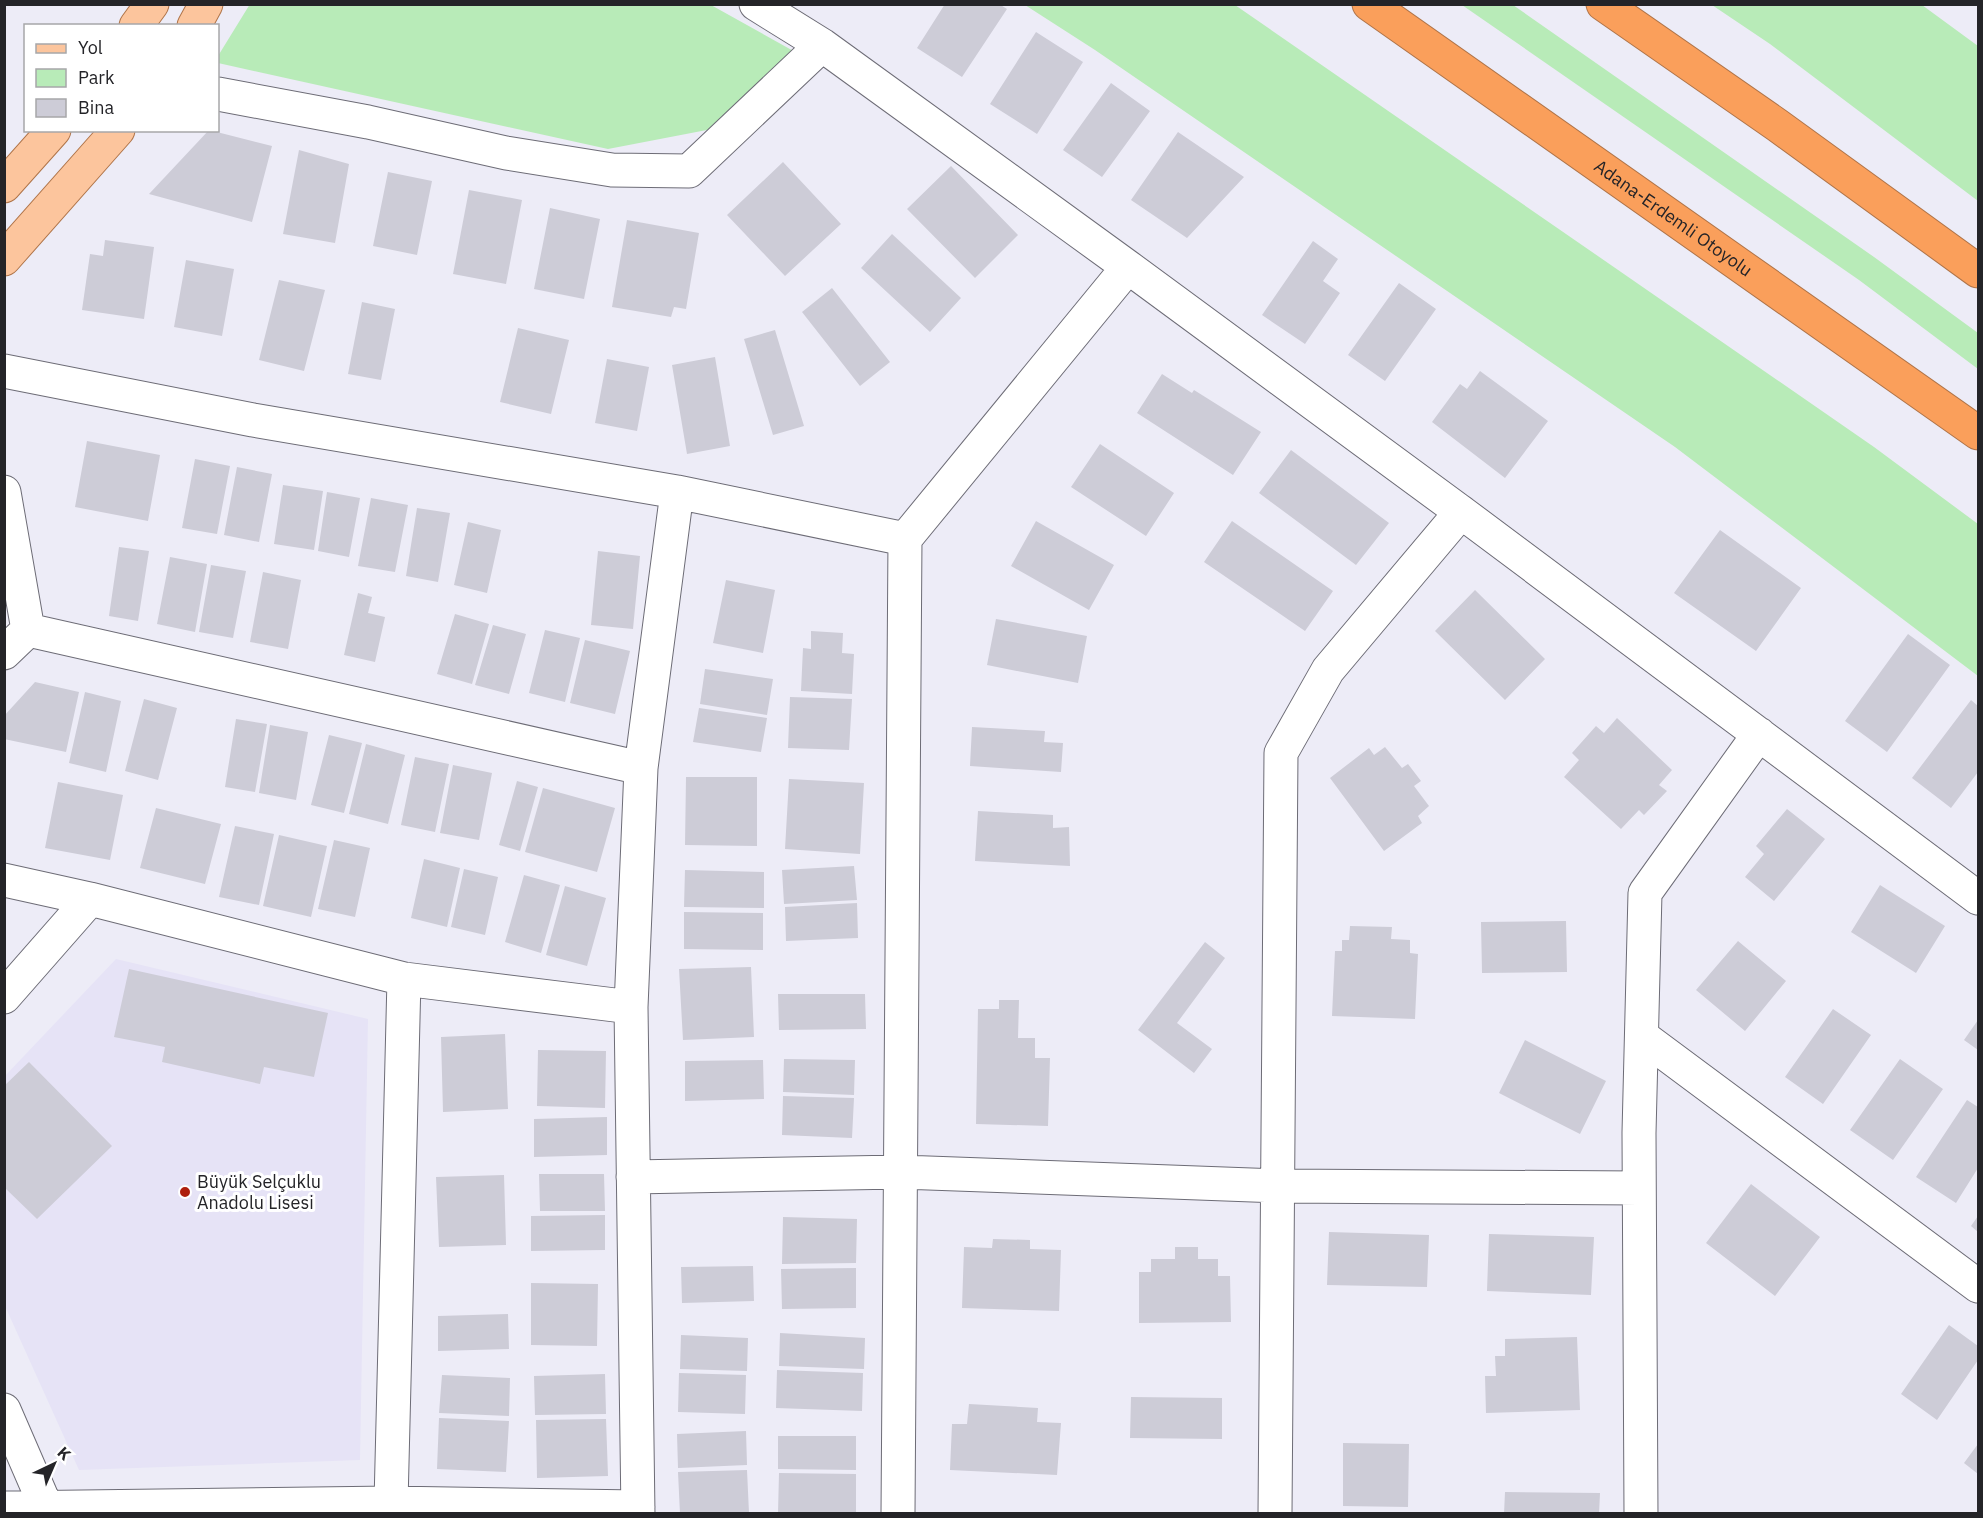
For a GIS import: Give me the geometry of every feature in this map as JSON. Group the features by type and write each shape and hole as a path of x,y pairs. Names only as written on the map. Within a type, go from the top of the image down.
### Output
{"highway":[{"name":"Adana-Erdemli Otoyolu","path":"1369,4 1978,433"},
{"path":"1603,4 1777,125 1978,271"}],"main road":[{"path":"137,24 152,4"},
{"path":"195,24 206,4"},
{"path":"4,186 52,132"},
{"path":"4,259 116,132"}],"street":[{"path":"756,4 822,45 1128,267 1978,898"},
{"path":"219,94 368,122 518,155 612,170 689,171 822,45"},
{"path":"898,1514 905,538 1128,267"},
{"path":"4,371 253,420 677,492 905,538"},
{"path":"4,492 28,630"},
{"path":"4,1508 46,1510 391,1503 638,1510 631,1007 641,768 677,492"},
{"path":"1275,1514 1281,753 1328,670 1461,512"},
{"path":"28,630 641,768"},
{"path":"4,653 28,630"},
{"path":"1641,1514 1639,1188 1645,893 1759,734"},
{"path":"4,880 90,899 404,979 631,1007"},
{"path":"4,997 90,899"},
{"path":"391,1503 404,979"},
{"path":"1642,1037 1978,1286"},
{"path":"633,1177 902,1172 1277,1186 1639,1188"},
{"path":"4,1410 46,1510"}],"shaded area":[{"name":"Büyük Selçuklu Anadolu Lisesi","path":"116,959 368,1019 360,1460 79,1470 5,1306 4,1077"}],"green space":[{"path":"250,4 711,5 797,53 712,129 608,149 219,63 219,54"},
{"path":"1025,5 1235,5 1874,447 1978,524 1978,676 1675,447 1095,50"},
{"path":"1462,5 1513,5 1874,257 1978,333 1978,369 1859,280"},
{"path":"1712,5 1922,5 1978,46 1978,201 1770,44"}],"building":[{"path":"945,4 999,4 1007,9 962,77 917,48"},
{"path":"1036,32 1083,62 1037,134 990,104"},
{"path":"1111,83 1150,111 1102,177 1063,150"},
{"path":"207,132 217,132 272,146 252,222 149,194"},
{"path":"1178,132 1244,177 1187,238 1131,200"},
{"path":"299,150 349,164 335,243 283,234"},
{"path":"783,162 841,224 785,276 727,215"},
{"path":"951,166 1018,235 975,278 907,209"},
{"path":"388,172 432,181 417,255 373,246"},
{"path":"469,190 522,200 506,284 453,274"},
{"path":"550,208 600,219 584,299 534,289"},
{"path":"627,220 699,233 686,309 674,307 671,317 612,307"},
{"path":"892,234 961,298 930,332 861,268"},
{"path":"105,240 154,247 144,319 82,310 90,254 103,256"},
{"path":"1313,241 1338,259 1323,281 1340,293 1305,344 1262,315"},
{"path":"186,260 234,269 222,336 174,327"},
{"path":"279,280 325,290 304,371 259,360"},
{"path":"1399,283 1436,309 1385,381 1348,355"},
{"path":"832,288 890,362 860,386 802,312"},
{"path":"362,302 395,309 381,380 348,374"},
{"path":"518,328 569,340 551,414 500,402"},
{"path":"775,330 804,426 773,435 744,339"},
{"path":"715,357 730,446 687,454 672,365"},
{"path":"607,359 649,367 637,431 595,423"},
{"path":"1480,371 1548,421 1505,478 1432,422 1460,384 1467,389"},
{"path":"1162,374 1192,393 1194,390 1261,432 1233,475 1137,413"},
{"path":"87,441 160,455 148,521 75,507"},
{"path":"1100,444 1174,493 1146,536 1071,487"},
{"path":"1291,450 1389,523 1356,565 1259,493"},
{"path":"195,459 230,466 217,534 182,528"},
{"path":"237,467 272,474 259,542 224,535"},
{"path":"283,485 323,491 314,550 274,544"},
{"path":"327,492 360,498 349,557 318,551"},
{"path":"371,498 408,505 395,572 358,566"},
{"path":"417,508 450,513 438,582 406,576"},
{"path":"1036,521 1114,565 1089,610 1011,566"},
{"path":"1232,521 1333,591 1305,631 1204,562"},
{"path":"468,522 501,530 487,593 454,585"},
{"path":"1720,530 1801,588 1756,651 1674,593"},
{"path":"119,547 149,551 138,621 109,616"},
{"path":"598,551 640,556 633,629 591,625"},
{"path":"170,557 207,564 195,632 157,624"},
{"path":"211,565 246,571 233,638 199,632"},
{"path":"263,572 301,580 288,649 250,642"},
{"path":"726,580 775,590 763,653 713,643"},
{"path":"1475,590 1545,659 1505,700 1435,631"},
{"path":"358,593 372,597 368,613 385,617 375,662 344,655"},
{"path":"455,614 489,624 472,684 437,674"},
{"path":"996,619 1087,636 1078,683 987,665"},
{"path":"493,625 526,634 509,694 475,685"},
{"path":"545,630 580,638 565,702 529,693"},
{"path":"811,631 843,633 842,653 854,654 852,694 801,691 803,648 811,649"},
{"path":"1908,634 1950,665 1887,752 1845,721"},
{"path":"585,640 630,651 615,714 570,703"},
{"path":"705,669 773,679 767,715 700,704"},
{"path":"35,682 79,692 66,752 4,739 4,716"},
{"path":"85,692 121,701 106,772 69,763"},
{"path":"790,697 852,699 849,750 788,748"},
{"path":"144,699 177,708 158,780 125,771"},
{"path":"1971,700 1978,706 1978,772 1951,808 1912,778"},
{"path":"699,708 767,718 761,752 693,742"},
{"path":"1617,718 1672,770 1659,785 1667,791 1644,815 1639,810 1621,829 1564,777 1579,760 1572,753 1596,726 1604,733"},
{"path":"236,719 267,724 255,792 225,787"},
{"path":"270,725 308,732 296,800 259,793"},
{"path":"972,727 1045,731 1044,742 1063,743 1061,772 970,766"},
{"path":"329,735 362,743 344,813 311,805"},
{"path":"366,744 405,755 388,824 349,814"},
{"path":"1385,747 1402,768 1408,764 1421,781 1414,786 1429,806 1418,816 1422,823 1384,851 1330,778 1369,748 1374,755"},
{"path":"415,757 449,764 435,832 401,825"},
{"path":"453,765 492,773 479,840 440,833"},
{"path":"686,777 757,777 757,846 685,845"},
{"path":"789,779 864,783 860,854 785,849"},
{"path":"517,781 538,787 520,851 499,845"},
{"path":"58,782 123,795 110,860 45,848"},
{"path":"543,788 615,808 597,872 525,852"},
{"path":"156,808 221,824 205,884 140,868"},
{"path":"1787,809 1825,839 1774,901 1745,877 1764,854 1756,846"},
{"path":"978,811 1053,815 1053,828 1069,827 1070,866 975,861"},
{"path":"235,826 274,834 259,905 219,897"},
{"path":"279,835 327,846 311,917 263,906"},
{"path":"334,840 370,848 355,917 318,909"},
{"path":"424,859 460,868 447,927 411,918"},
{"path":"854,866 857,900 784,904 782,870"},
{"path":"464,869 498,877 485,935 451,927"},
{"path":"685,870 764,872 764,908 684,907"},
{"path":"524,875 560,885 541,953 505,942"},
{"path":"1880,885 1945,926 1916,973 1851,932"},
{"path":"565,886 606,898 587,966 546,955"},
{"path":"857,903 858,938 786,941 785,907"},
{"path":"684,912 763,913 763,950 684,949"},
{"path":"1566,921 1567,972 1482,973 1481,922"},
{"path":"1350,926 1392,927 1391,939 1410,940 1410,953 1418,954 1415,1019 1332,1016 1335,951 1342,951 1342,940 1349,940"},
{"path":"1738,941 1786,981 1745,1031 1696,990"},
{"path":"1205,942 1225,958 1177,1023 1212,1049 1194,1073 1138,1030"},
{"path":"751,967 754,1037 683,1040 679,969"},
{"path":"129,969 328,1013 314,1077 264,1067 260,1084 162,1062 165,1047 114,1037"},
{"path":"778,994 865,994 866,1029 779,1030"},
{"path":"999,1000 1019,1000 1018,1038 1035,1038 1035,1058 1050,1058 1048,1126 976,1124 978,1009 999,1009"},
{"path":"1833,1009 1871,1035 1823,1104 1785,1077"},
{"path":"1978,1020 1978,1050 1964,1040"},
{"path":"505,1034 508,1109 443,1112 441,1037"},
{"path":"1525,1040 1606,1081 1580,1134 1499,1093"},
{"path":"538,1050 606,1051 605,1108 537,1106"},
{"path":"784,1059 855,1060 854,1095 783,1092"},
{"path":"1900,1059 1943,1089 1893,1160 1850,1130"},
{"path":"763,1060 764,1099 685,1101 685,1061"},
{"path":"29,1062 112,1146 37,1219 4,1187 4,1086"},
{"path":"783,1096 854,1098 852,1138 782,1135"},
{"path":"1967,1100 1978,1107 1978,1168 1956,1203 1916,1177"},
{"path":"607,1117 607,1155 534,1157 534,1119"},
{"path":"539,1174 604,1174 605,1211 540,1211"},
{"path":"504,1175 506,1245 439,1247 436,1177"},
{"path":"1751,1184 1820,1237 1775,1296 1706,1243"},
{"path":"605,1215 605,1250 531,1251 531,1216"},
{"path":"1978,1216 1978,1232 1971,1226"},
{"path":"783,1217 857,1219 856,1263 782,1264"},
{"path":"1329,1232 1429,1235 1427,1287 1327,1285"},
{"path":"1489,1234 1594,1237 1591,1295 1487,1291"},
{"path":"993,1239 1030,1240 1030,1249 1061,1250 1059,1311 962,1308 964,1247 992,1248"},
{"path":"1175,1247 1198,1247 1198,1259 1218,1259 1218,1276 1230,1276 1231,1322 1139,1323 1139,1272 1151,1272 1151,1259 1175,1259"},
{"path":"753,1266 754,1301 682,1303 681,1267"},
{"path":"856,1268 856,1308 782,1309 781,1269"},
{"path":"531,1283 598,1284 597,1346 531,1345"},
{"path":"508,1314 509,1349 438,1351 438,1316"},
{"path":"1949,1325 1978,1346 1978,1360 1937,1420 1901,1394"},
{"path":"780,1333 865,1338 864,1369 779,1366"},
{"path":"681,1335 748,1338 747,1371 680,1369"},
{"path":"1577,1337 1580,1410 1486,1413 1485,1376 1496,1376 1495,1356 1505,1356 1505,1339"},
{"path":"777,1370 863,1373 862,1411 776,1408"},
{"path":"679,1373 746,1375 745,1414 678,1412"},
{"path":"605,1374 606,1414 535,1415 534,1376"},
{"path":"442,1375 510,1378 509,1416 439,1413"},
{"path":"1131,1397 1222,1398 1222,1439 1130,1438"},
{"path":"969,1404 1038,1408 1037,1422 1061,1423 1057,1475 950,1470 952,1424 967,1424"},
{"path":"439,1418 509,1421 506,1472 437,1469"},
{"path":"606,1419 608,1476 537,1478 536,1420"},
{"path":"746,1431 747,1465 678,1468 677,1434"},
{"path":"778,1436 856,1436 856,1470 778,1469"},
{"path":"1343,1443 1409,1444 1408,1507 1343,1506"},
{"path":"1978,1444 1978,1474 1964,1463"},
{"path":"747,1470 749,1513 680,1514 678,1472"},
{"path":"779,1473 856,1474 856,1514 778,1513"},
{"path":"1505,1492 1600,1493 1599,1514 1504,1514"}],"place":[{"name":"Büyük Selçuklu Anadolu Lisesi","path":"185,1192"}]}
